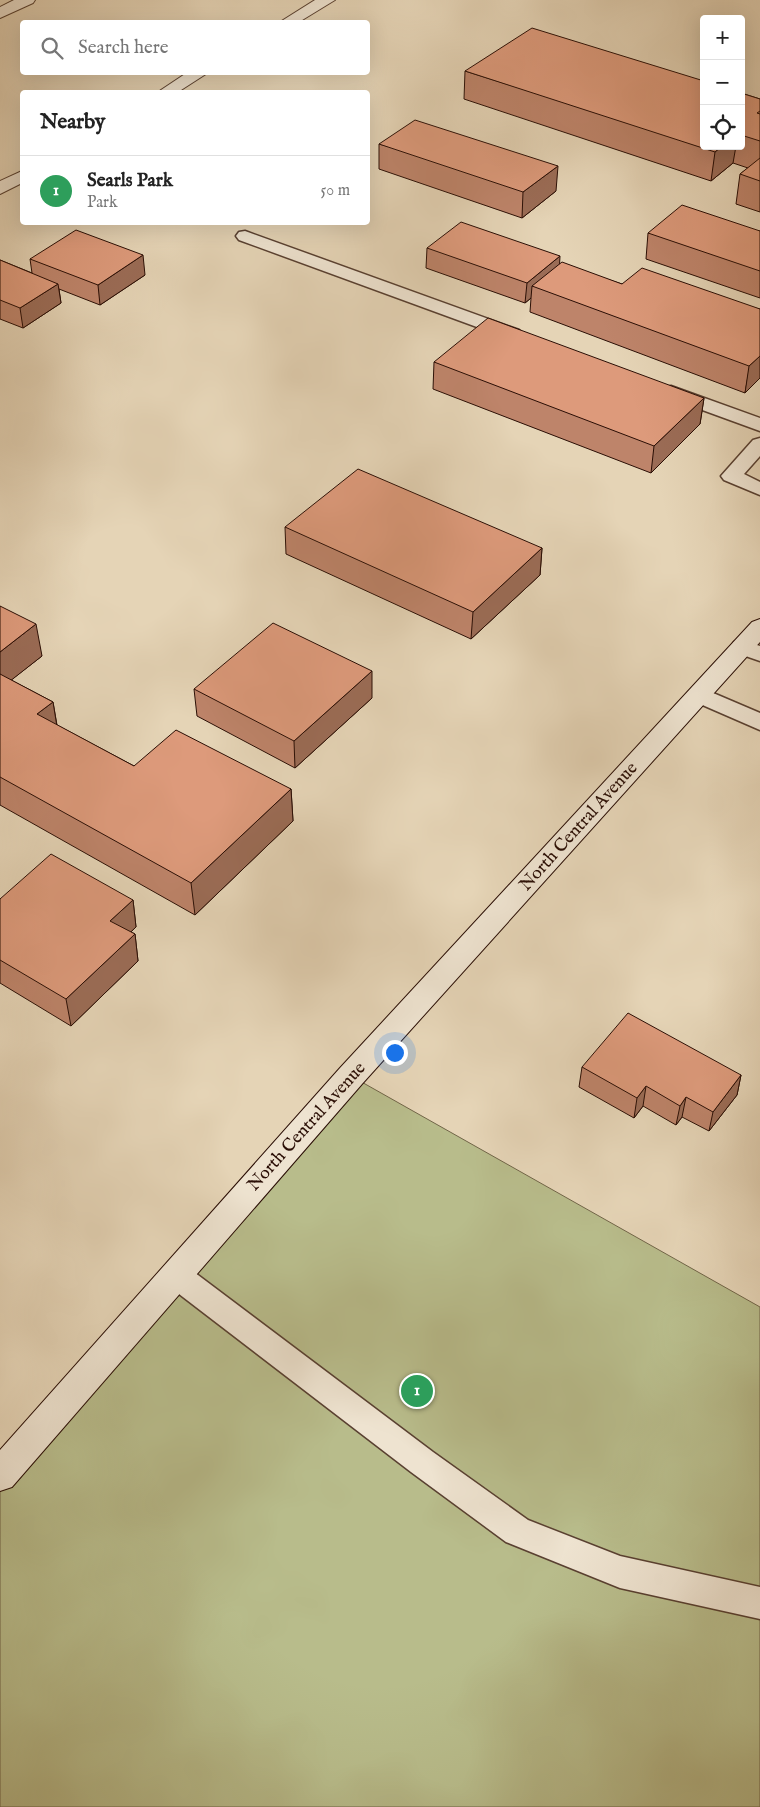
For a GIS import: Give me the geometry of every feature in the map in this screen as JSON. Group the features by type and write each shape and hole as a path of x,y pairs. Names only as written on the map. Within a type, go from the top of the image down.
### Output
{"main road":[{"path":"0,13 27,0"},
{"path":"291,20 326,0"},
{"path":"170,90 196,75"},
{"path":"0,189 20,177"},
{"name":"North Central Avenue","path":"0,1475 351,1076 699,695 754,643"}],"lane":[{"path":"245,236 526,339"},
{"path":"657,387 760,425"},
{"path":"760,444 731,476 760,489"},
{"path":"699,695 760,722"},
{"path":"176,1275 422,1462 517,1531 620,1572 760,1604"}],"green space":[{"path":"351,1076 760,1307 760,1807 0,1807 0,1475"}],"building":[{"path":"532,28 700,80 700,147 465,71"},
{"path":"745,94 760,99 760,111 757,113 760,114 760,141 745,136"},
{"path":"415,120 558,166 523,192 379,144"},
{"path":"760,158 760,181 740,174"},
{"path":"682,205 760,231 760,271 648,233"},
{"path":"461,222 560,256 527,283 427,248"},
{"path":"76,230 143,255 98,285 30,259"},
{"path":"0,260 58,284 20,308 0,300"},
{"path":"562,262 622,284 642,268 760,309 760,356 749,366 532,286"},
{"path":"488,318 704,398 654,446 434,362"},
{"path":"358,469 542,548 473,612 285,527"},
{"path":"0,606 36,624 0,652"},
{"path":"273,623 372,671 294,741 194,689"},
{"path":"0,674 53,702 37,714 134,766 176,730 291,789 191,883 0,777"},
{"path":"51,854 133,900 110,921 135,934 66,999 0,960 0,899"},
{"path":"628,1013 741,1075 713,1112 686,1097 680,1106 646,1086 637,1098 582,1067"}],"place":[{"name":"Searls Park","path":"417,1391"}]}
